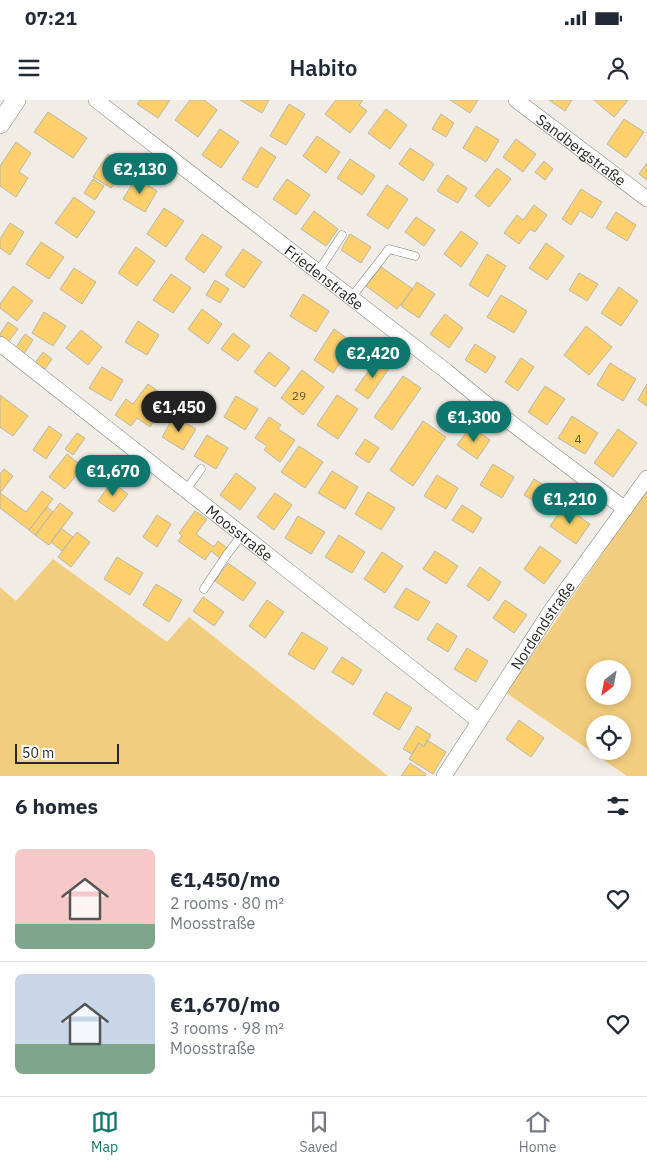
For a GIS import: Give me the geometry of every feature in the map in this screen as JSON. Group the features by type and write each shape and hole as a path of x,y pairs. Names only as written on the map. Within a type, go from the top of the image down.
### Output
{"street":[{"path":"0,124 16,100"},
{"name":"Friedenstraße","path":"96,100 485,403 625,509"},
{"name":"Sandbergstraße","path":"516,100 647,199"},
{"name":"Moosstraße","path":"0,344 479,721"},
{"name":"Nordendstraße","path":"444,776 550,612 647,478"}],"lane":[{"path":"318,272 342,236"},
{"path":"351,298 389,249 415,256"},
{"path":"186,490 201,469"},
{"path":"204,589 242,534"}],"shaded area":[{"path":"647,489 647,776 627,776 604,760 631,760 631,715 586,715 586,748 506,693"},
{"path":"53,559 167,642 189,617 388,776 0,776 0,587 16,601"}],"building":[{"path":"140,100 170,100 158,118 137,104"},
{"path":"190,100 204,100 217,110 198,137 175,120"},
{"path":"240,100 269,100 262,113"},
{"path":"336,100 363,100 359,105 367,111 350,133 325,114"},
{"path":"450,100 478,100 470,113"},
{"path":"549,100 572,100 565,111"},
{"path":"594,100 628,100 614,117"},
{"path":"289,104 305,114 286,145 270,136"},
{"path":"386,109 407,125 390,149 368,133"},
{"path":"48,112 87,138 73,158 34,132"},
{"path":"441,114 454,123 446,137 432,129"},
{"path":"624,119 644,132 626,158 607,144"},
{"path":"476,126 499,140 486,162 463,148"},
{"path":"220,129 239,142 221,168 202,155"},
{"path":"317,136 340,152 326,173 303,156"},
{"path":"516,139 536,154 523,172 503,157"},
{"path":"16,142 31,153 19,172 28,178 16,197 0,186 0,166"},
{"path":"261,147 276,157 257,188 242,179"},
{"path":"410,148 434,164 423,181 399,164"},
{"path":"108,154 127,165 111,188 93,177"},
{"path":"350,159 375,176 362,195 337,178"},
{"path":"544,161 553,169 545,180 535,172"},
{"path":"647,163 647,180 639,174"},
{"path":"497,168 511,179 489,207 475,196"},
{"path":"447,175 467,188 458,203 437,191"},
{"path":"136,178 157,191 145,212 123,199"},
{"path":"93,179 104,186 95,200 84,193"},
{"path":"287,179 310,195 296,215 273,199"},
{"path":"387,185 408,199 388,229 367,215"},
{"path":"581,189 602,202 592,218 580,211 571,225 562,219"},
{"path":"74,197 95,212 77,238 55,223"},
{"path":"534,205 547,215 535,232 530,229 519,244 504,233 517,215 523,220"},
{"path":"164,208 184,221 166,247 147,234"},
{"path":"314,211 338,229 326,246 301,229"},
{"path":"616,212 636,225 627,241 606,228"},
{"path":"416,217 435,230 424,246 405,232"},
{"path":"10,223 24,232 10,255 0,248 0,239"},
{"path":"461,231 478,243 461,267 444,254"},
{"path":"202,234 222,247 204,273 185,259"},
{"path":"350,234 371,247 361,263 341,250"},
{"path":"41,242 64,257 49,279 26,264"},
{"path":"546,243 564,256 547,280 529,268"},
{"path":"136,247 155,261 137,286 118,273"},
{"path":"243,249 262,262 244,288 225,275"},
{"path":"487,254 506,266 488,297 469,285"},
{"path":"381,267 413,289 397,309 366,286"},
{"path":"74,268 96,282 82,304 60,289"},
{"path":"579,273 598,284 587,301 569,290"},
{"path":"171,274 191,288 173,313 153,300"},
{"path":"215,280 229,289 220,303 206,295"},
{"path":"417,282 435,294 419,318 401,306"},
{"path":"13,286 33,301 17,321 0,308 0,304"},
{"path":"619,287 638,301 621,326 601,313"},
{"path":"303,294 329,311 316,332 290,316"},
{"path":"501,295 527,311 514,333 487,317"},
{"path":"202,309 222,324 208,344 188,329"},
{"path":"44,312 66,326 53,346 32,333"},
{"path":"445,314 463,328 449,348 430,334"},
{"path":"138,321 159,335 147,355 125,342"},
{"path":"8,322 18,329 8,342 0,337 0,334"},
{"path":"586,326 612,347 589,375 564,355"},
{"path":"334,329 354,343 333,373 314,360"},
{"path":"81,330 102,347 88,365 66,348"},
{"path":"233,333 250,346 238,361 221,349"},
{"path":"25,334 33,340 23,355 15,349"},
{"path":"475,344 496,357 486,373 465,360"},
{"path":"43,352 52,359 45,369 35,363"},
{"path":"269,352 290,368 275,387 254,372"},
{"path":"378,358 390,367 368,399 355,390"},
{"path":"521,358 534,367 518,391 505,382"},
{"path":"610,363 636,379 623,401 597,385"},
{"path":"102,367 123,380 111,401 89,388"},
{"path":"302,370 324,387 303,415 281,398"},
{"path":"403,376 421,388 392,430 374,417"},
{"path":"148,384 166,397 154,414 157,416 150,427 137,418 131,426 115,415 126,399 133,404"},
{"path":"647,384 647,406 638,400"},
{"path":"545,386 565,399 547,425 528,412"},
{"path":"0,395 28,416 13,436 0,427"},
{"path":"337,395 358,409 338,439 317,425"},
{"path":"236,396 258,409 245,430 224,417"},
{"path":"174,416 196,429 183,450 162,437"},
{"path":"572,416 598,433 585,454 558,438"},
{"path":"269,417 281,425 278,429 295,440 280,462 264,450 267,446 255,438"},
{"path":"423,421 446,437 413,486 390,470"},
{"path":"49,426 62,435 46,459 33,450"},
{"path":"471,426 490,440 477,459 457,445"},
{"path":"618,429 637,443 613,477 594,463"},
{"path":"77,433 85,438 73,455 65,449"},
{"path":"207,435 228,448 216,469 194,456"},
{"path":"365,439 379,448 369,463 355,454"},
{"path":"299,446 323,462 305,488 281,472"},
{"path":"67,454 83,467 65,489 49,477"},
{"path":"109,456 119,464 111,475 101,468"},
{"path":"493,464 514,477 502,498 480,485"},
{"path":"4,469 13,476 0,493 0,474"},
{"path":"332,471 358,487 345,509 318,493"},
{"path":"236,473 256,488 240,510 220,495"},
{"path":"437,475 458,488 446,509 424,496"},
{"path":"534,479 555,492 545,508 524,495"},
{"path":"112,482 128,494 114,512 98,501"},
{"path":"42,491 53,499 29,530 0,508 0,493 26,512"},
{"path":"368,492 395,508 381,530 355,514"},
{"path":"275,493 292,505 274,530 257,517"},
{"path":"60,503 73,513 49,545 35,535"},
{"path":"462,505 482,518 473,533 452,520"},
{"path":"564,506 590,524 576,544 550,526"},
{"path":"47,507 53,512 35,535 29,530"},
{"path":"195,511 207,519 196,534 214,547 218,541 227,548 220,558 211,551 205,560 178,541 182,536 179,533"},
{"path":"157,515 171,524 157,547 143,537"},
{"path":"298,516 325,532 311,554 285,538"},
{"path":"61,528 73,537 62,551 51,542"},
{"path":"77,532 90,542 71,567 58,557"},
{"path":"339,535 365,552 352,573 325,557"},
{"path":"540,546 561,561 544,584 524,569"},
{"path":"435,551 458,566 446,584 423,569"},
{"path":"382,552 403,566 385,593 364,579"},
{"path":"117,557 143,573 130,595 104,579"},
{"path":"228,563 256,583 243,601 215,581"},
{"path":"480,567 501,582 489,601 467,586"},
{"path":"156,584 182,600 169,622 143,605"},
{"path":"406,588 430,602 418,621 394,607"},
{"path":"203,597 224,612 214,626 193,611"},
{"path":"267,600 284,612 265,638 249,626"},
{"path":"505,600 527,615 514,633 493,618"},
{"path":"437,623 457,636 448,652 427,639"},
{"path":"302,632 328,648 314,670 288,654"},
{"path":"467,648 488,661 476,682 454,669"},
{"path":"342,657 362,670 353,685 332,672"},
{"path":"386,692 412,708 399,730 373,714"},
{"path":"519,720 544,738 531,757 506,739"},
{"path":"417,726 431,735 424,747 419,743 412,754 403,749"},
{"path":"427,740 446,752 433,774 409,759 419,743 424,747"},
{"path":"410,763 426,774 425,776 401,776"}]}
